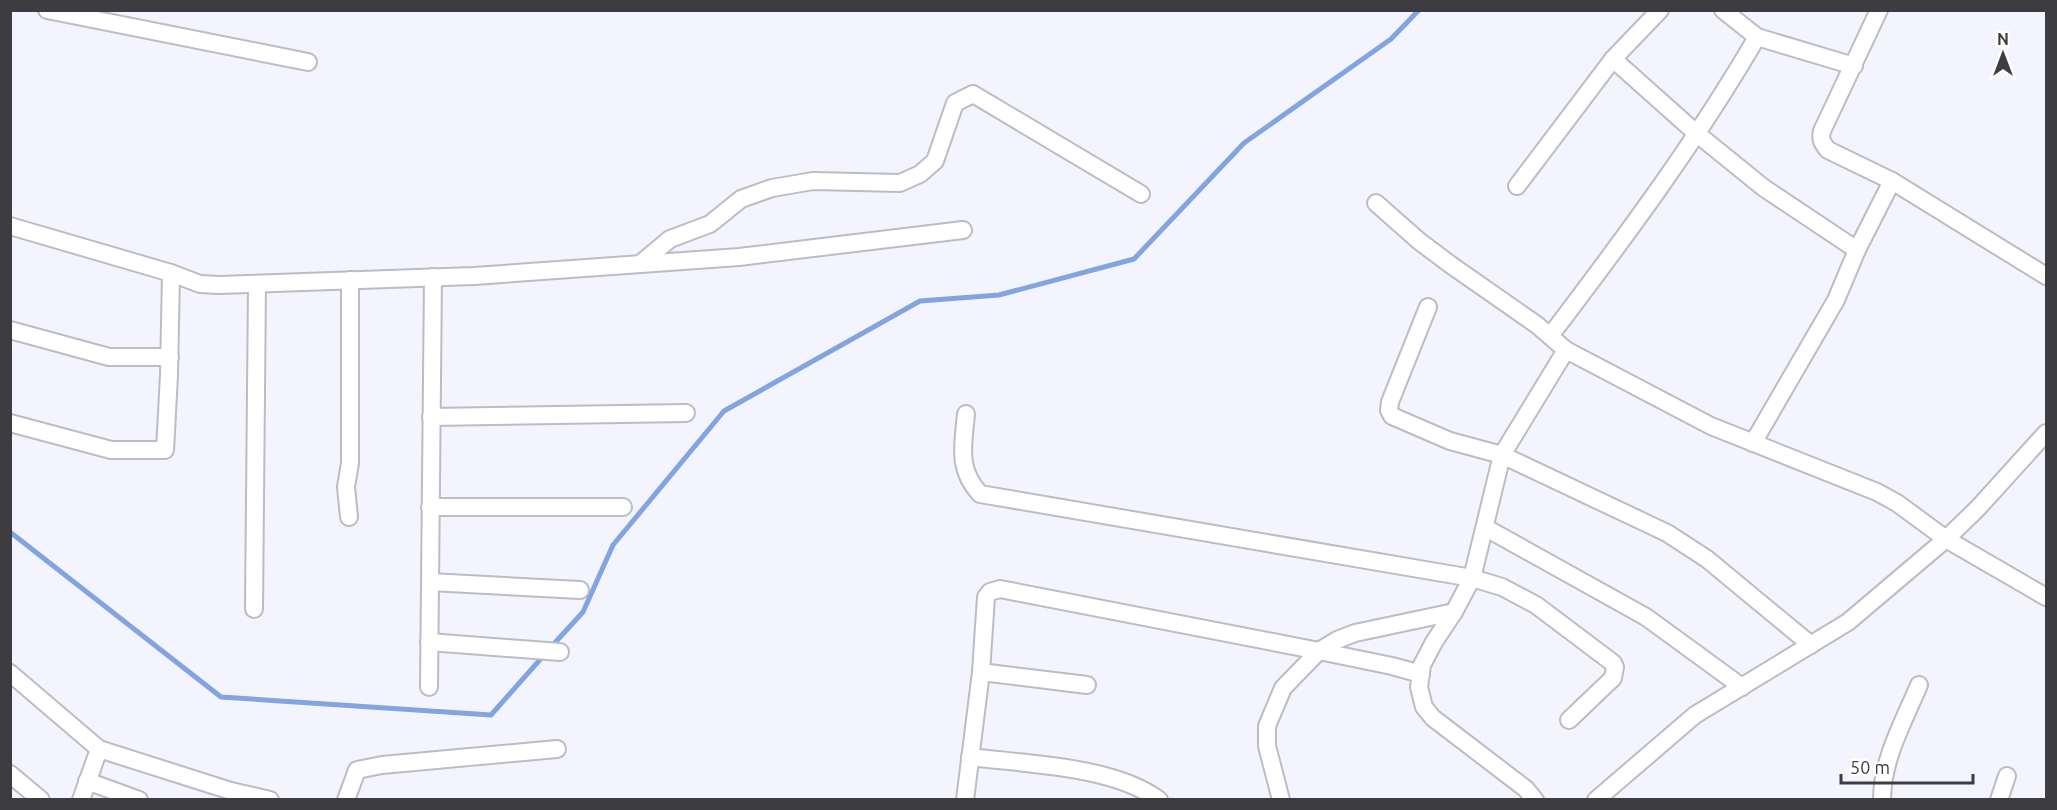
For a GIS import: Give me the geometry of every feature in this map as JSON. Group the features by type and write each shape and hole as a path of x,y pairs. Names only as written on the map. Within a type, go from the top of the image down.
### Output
{"street":[{"path":"47,10 113,17 308,62"},
{"path":"1517,186 1613,59 1660,10"},
{"path":"1724,10 1756,37 1854,66"},
{"path":"1879,10 1820,138 1828,150 1892,182 2046,276"},
{"path":"1550,336 1612,254 1696,133 1731,81 1756,37"},
{"path":"1613,59 1696,133 1764,188 1857,250"},
{"path":"640,264 670,239 710,225 741,199 772,188 813,182 900,183 920,174 935,161 955,104 972,94 1141,194"},
{"path":"1753,443 1836,300 1857,250 1892,182"},
{"path":"1376,203 1435,253 1566,350 1711,426 1877,492 1897,503 1946,539 2046,597"},
{"path":"10,226 171,273 200,284 433,277 739,257 963,230"},
{"path":"10,423 111,450 165,450 170,357 171,273"},
{"path":"429,687 433,277"},
{"path":"349,517 346,487 350,463 350,280"},
{"path":"254,609 257,284"},
{"path":"1428,307 1390,402 1389,410 1392,416 1450,441 1502,455 1684,543 1707,559 1811,645"},
{"path":"10,330 109,357 170,357"},
{"path":"1535,800 1526,789 1433,718 1424,707 1419,687 1422,665 1472,578 1502,455 1566,350"},
{"path":"431,417 686,413"},
{"path":"966,414 963,451 965,468 969,482 980,494 1472,578 1502,588 1536,605 1613,663 1615,667 1613,678 1569,720"},
{"path":"1596,800 1695,716 1848,622 1946,539 1978,508 2046,433"},
{"path":"430,507 623,507"},
{"path":"1486,528 1646,616 1742,687"},
{"path":"430,582 580,590"},
{"path":"965,800 981,672 986,597 990,592 1000,589 1319,651 1421,674"},
{"path":"1281,800 1268,746 1268,726 1283,688 1319,651 1337,640 1355,633 1454,612"},
{"path":"429,642 560,652"},
{"path":"981,672 1087,685"},
{"path":"10,673 99,749 231,791 270,800"},
{"path":"1882,800 1885,766 1919,685"},
{"path":"81,800 99,749"},
{"path":"346,800 357,770 382,765 557,749"},
{"path":"970,757 1088,772 1120,779 1146,790 1159,800"},
{"path":"10,774 41,800"},
{"path":"1999,800 2007,776"},
{"path":"87,782 139,800"}],"waterway":[{"path":"551,647 583,612 613,545 724,411 920,301 999,295 1134,259 1244,143 1391,39 1419,10"},
{"path":"10,532 221,697 491,715 545,654"}]}
